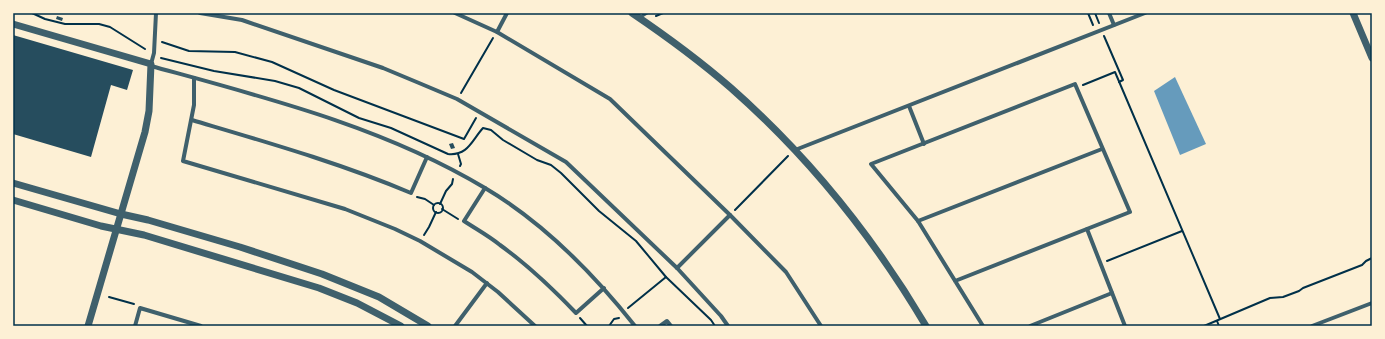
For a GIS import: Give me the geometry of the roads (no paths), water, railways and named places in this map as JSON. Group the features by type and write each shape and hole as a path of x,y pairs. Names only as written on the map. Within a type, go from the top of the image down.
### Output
{"street":[{"path":"88,326 145,132 149,111 151,65 154,53 156,13"},
{"path":"200,13 242,20 383,68 457,99 566,162 677,268 721,316 728,326"},
{"path":"455,13 497,32 610,99 730,215 786,272 821,326"},
{"path":"497,32 507,13"},
{"path":"632,13 699,62 731,88 774,128 839,201 875,247 905,290 926,326"},
{"path":"1110,13 1114,25"},
{"path":"794,150 1145,13"},
{"path":"1353,13 1372,58"},
{"path":"13,24 300,108 428,157 485,188 540,227 585,267 635,326"},
{"path":"194,78 194,105 183,161 345,209 395,229 444,254 487,283 535,326"},
{"path":"955,281 1130,212 1075,84 871,164 918,221 955,281 983,326"},
{"path":"909,106 924,144"},
{"path":"192,120 374,177 411,193 428,157"},
{"path":"918,221 1102,148"},
{"path":"13,183 121,214 148,220 322,274 379,296 428,326"},
{"path":"485,188 464,221 516,257 554,290 576,313 604,288"},
{"path":"13,200 101,226 144,236 319,288 357,303 401,326"},
{"path":"677,268 730,215"},
{"path":"1087,229 1125,326"},
{"path":"455,326 487,283"},
{"path":"1030,326 1112,293"},
{"path":"1312,326 1372,303"},
{"path":"135,326 140,308 201,326"},
{"path":"660,326 667,321 671,326"}],"lane":[{"path":"639,18 647,13"}],"water":[{"path":"1175,77 1206,144 1180,155 1154,91"}]}
